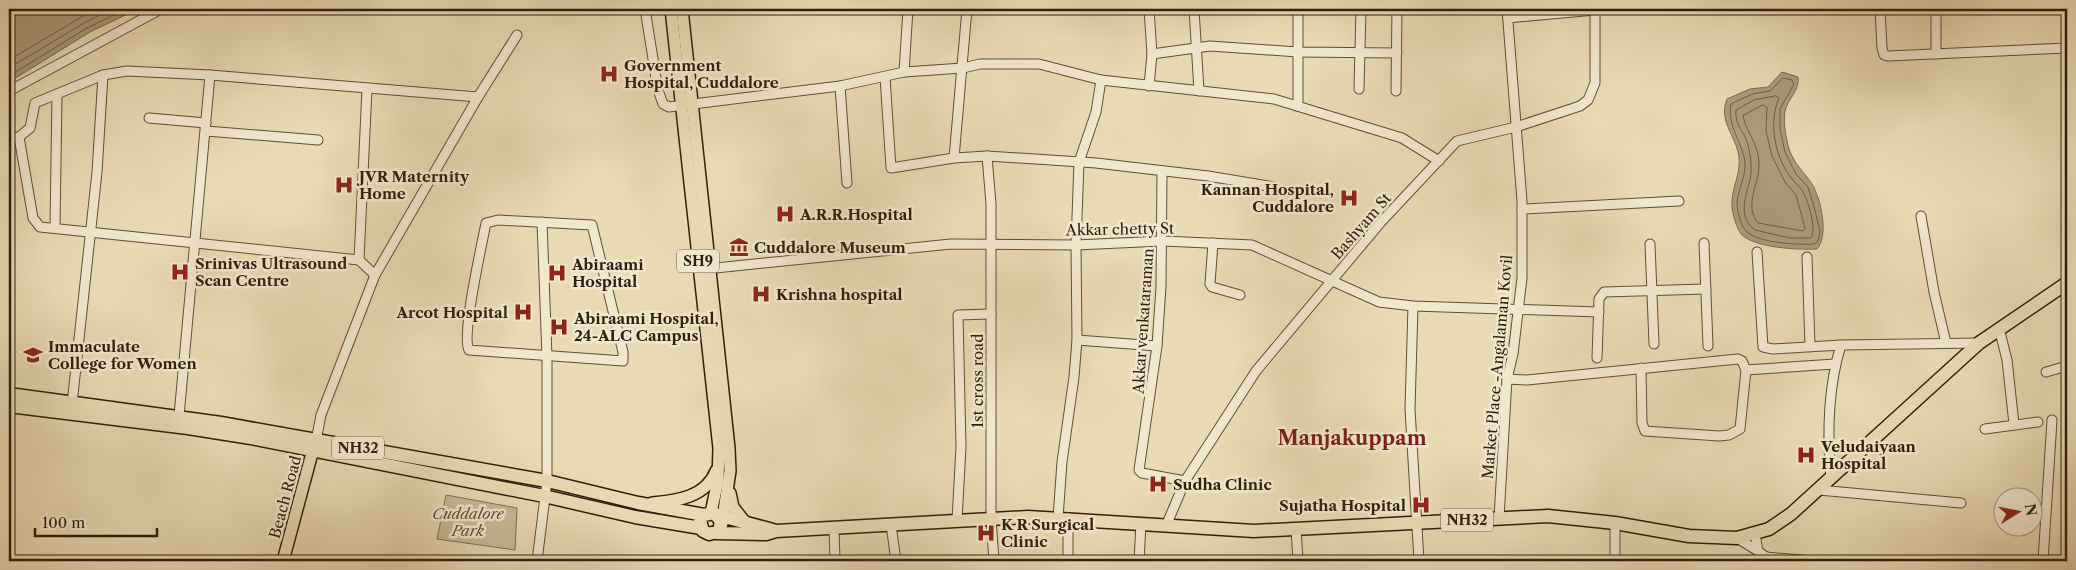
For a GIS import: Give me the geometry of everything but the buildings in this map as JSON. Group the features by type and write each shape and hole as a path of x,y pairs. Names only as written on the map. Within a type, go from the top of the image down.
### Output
{"highway":[{"name":"NH32","path":"9,406 188,428 547,481 716,520 766,534 776,531 991,518 1063,518 1254,531 1548,516 1615,523 1689,536 1737,538 1769,529 1791,514 1979,343 2067,283"},
{"name":"NH32","path":"9,394 72,404 178,416 635,517 701,528 700,521 744,521 776,531"}],"main road":[{"name":"SH9","path":"671,9 687,105"},
{"name":"SH9","path":"682,9 687,105 716,410 718,466 716,520"},
{"name":"SH9","path":"704,269 730,471 716,520"},
{"name":"Beach Road","path":"283,561 314,446"},
{"path":"638,503 677,501 693,495 706,487 718,466"},
{"path":"730,471 730,499 733,507 744,521"}],"street":[{"path":"9,91 161,9"},
{"path":"645,9 658,90 664,104 669,107 840,86 904,72 963,68 980,64 1039,64 1101,80 1274,99 1402,138 1439,161"},
{"path":"904,72 908,9"},
{"path":"954,158 967,9"},
{"path":"1149,9 1152,54 1149,86"},
{"path":"1194,9 1200,91"},
{"path":"1298,9 1298,106"},
{"path":"1359,89 1361,9"},
{"path":"1396,91 1397,9"},
{"path":"1508,13 1595,9"},
{"name":"Bashyam St","path":"1166,526 1185,481 1256,371 1381,222 1457,142 1516,127 1580,106 1588,100 1595,83 1595,9"},
{"path":"1880,9 1884,56 2067,48"},
{"path":"1936,9 1936,54"},
{"name":"Market Place -Angalaman Kovil","path":"1499,518 1507,379 1520,308 1522,209 1508,13"},
{"path":"314,446 322,414 375,275 478,97 517,35"},
{"path":"1152,54 1210,46 1298,52 1397,53"},
{"path":"9,139 19,137 30,128 35,103 102,75 127,71 210,75 478,97"},
{"path":"72,404 91,230 102,75"},
{"path":"178,416 210,75"},
{"path":"886,77 891,168 954,158 987,156 1162,170 1274,187"},
{"path":"1068,561 1063,518 1062,462 1074,377 1077,340 1076,245 1079,162 1096,112 1101,80"},
{"path":"840,86 847,183"},
{"path":"359,260 367,89"},
{"path":"54,227 57,94"},
{"path":"149,118 206,127 318,140"},
{"path":"19,137 35,223 40,227 91,230 193,244 359,260 375,275"},
{"name":"1st cross road","path":"987,156 991,204 991,518 994,561"},
{"name":"Akkar venkataraman","path":"1162,170 1162,241 1157,346 1140,470 1142,473 1185,481"},
{"path":"1522,209 1679,201"},
{"path":"1921,216 1934,292 1946,344"},
{"path":"498,220 592,225 623,352 623,361 547,357 469,350 466,344 486,223 498,220"},
{"path":"537,561 547,481 547,357 542,222"},
{"name":"Akkar chetty St","path":"704,269 951,244 1076,245 1162,241 1213,243 1252,245 1379,302 1413,306 1599,312"},
{"path":"1213,243 1210,284 1212,287 1240,295"},
{"path":"1704,243 1708,346"},
{"path":"1650,244 1654,344"},
{"path":"1757,252 1763,347 1768,349 1841,345 1979,343"},
{"path":"1806,257 1810,346"},
{"path":"1597,358 1599,299 1604,292 1706,289"},
{"path":"1413,306 1410,409 1419,561"},
{"path":"957,520 961,447 958,315 991,314"},
{"path":"1999,328 2007,360 2014,424"},
{"path":"1077,340 1157,346"},
{"path":"1831,479 1828,449 1835,364 1841,345"},
{"path":"1507,379 1527,380 1641,368 1738,359 1742,360 1746,370 1740,429 1729,435 1719,436 1645,431 1642,423 1641,368"},
{"path":"1746,370 1835,364"},
{"path":"2046,372 2067,366"},
{"path":"2042,561 2052,420"},
{"path":"1985,429 2038,422"},
{"path":"1819,490 1961,503"},
{"path":"1615,523 1615,561"},
{"path":"1139,561 1141,524"},
{"path":"890,525 896,561"},
{"path":"834,528 835,561"},
{"path":"1296,529 1298,561"},
{"path":"1755,534 1763,556"},
{"path":"1737,538 1763,556 1812,561"}],"green space":[{"name":"Cuddalore Park","path":"446,495 517,508 515,550 437,539"}],"water":[{"path":"9,9 138,9 90,32 9,82"},
{"path":"1782,72 1798,77 1796,90 1785,111 1785,130 1791,154 1796,164 1812,184 1821,208 1823,235 1817,249 1778,247 1757,243 1740,233 1733,213 1732,199 1739,170 1739,157 1726,122 1725,107 1727,99 1750,89 1768,87"}],"place":[{"name":"Government Hospital, Cuddalore","path":"609,74"},
{"name":"JVR Maternity Home","path":"344,185"},
{"name":"Kannan Hospital, Cuddalore","path":"1349,198"},
{"name":"A.R.R.Hospital","path":"785,214"},
{"name":"Cuddalore Museum","path":"739,247"},
{"name":"Srinivas Ultrasound Scan Centre","path":"180,272"},
{"name":"Abiraami Hospital","path":"557,273"},
{"name":"Krishna hospital","path":"761,294"},
{"name":"Arcot Hospital","path":"523,312"},
{"name":"Abiraami Hospital, 24-ALC Campus","path":"559,327"},
{"name":"Immaculate College for Women","path":"33,355"},
{"name":"Veludaiyaan Hospital","path":"1806,455"},
{"name":"Sudha Clinic","path":"1158,484"},
{"name":"Sujatha Hospital","path":"1421,505"},
{"name":"K R Surgical Clinic","path":"986,533"}],"district":[{"name":"Manjakuppam","path":"1352,438"}]}
